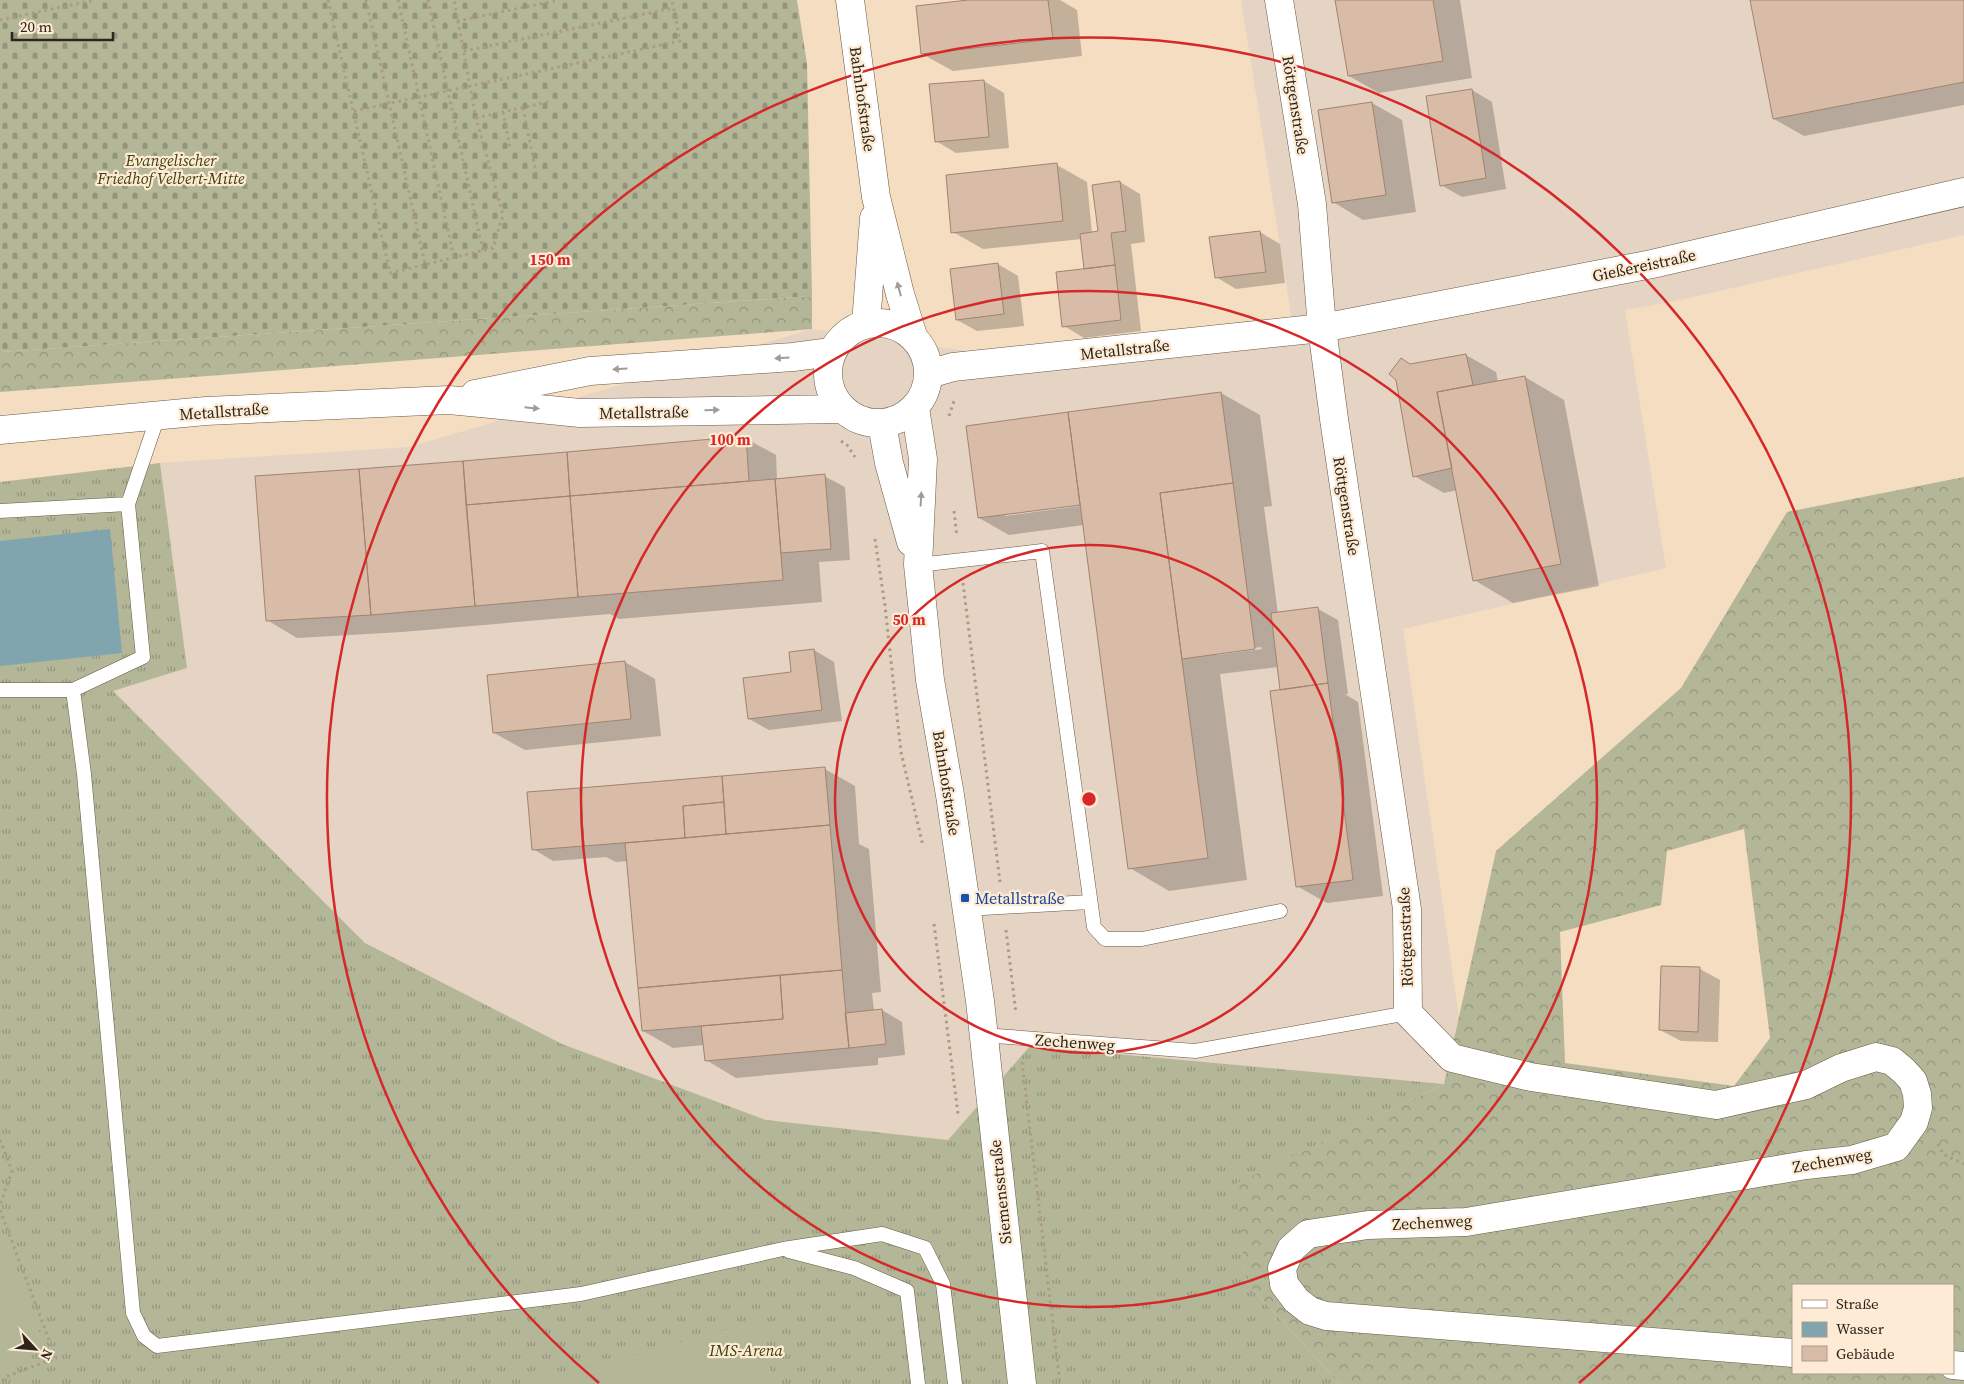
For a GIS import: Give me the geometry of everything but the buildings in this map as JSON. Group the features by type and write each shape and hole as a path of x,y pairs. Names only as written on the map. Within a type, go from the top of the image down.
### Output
{"street":[{"name":"Bahnhofstraße","path":"850,0 876,197 900,294 913,336"},
{"name":"Röttgenstraße","path":"1279,0 1312,204 1322,328 1334,419 1408,909 1408,1012"},
{"name":"Gießereistraße","path":"1322,328 1652,264 1964,192"},
{"name":"Bahnhofstraße","path":"866,324 876,197"},
{"path":"876,322 893,325 913,336 921,346 928,363 929,374 927,386 916,408 896,421 882,424 865,423 840,409 827,381 831,352 846,333 866,324 876,322"},
{"name":"Metallstraße","path":"929,374 954,368 1322,328"},
{"name":"Metallstraße","path":"448,400 590,371 792,357 831,352"},
{"name":"Metallstraße","path":"0,430 206,412 448,400 580,413 840,409"},
{"name":"Bahnhofstraße","path":"916,408 923,459 918,565 930,680 950,795 980,1001"},
{"name":"Bahnhofstraße","path":"882,424 889,463 918,565"},
{"name":"Siemensstraße","path":"980,1001 1022,1384"},
{"name":"Zechenweg","path":"1408,1012 1452,1058 1531,1077 1716,1105 1806,1085 1841,1068 1876,1057 1892,1061 1913,1081 1917,1094 1918,1108 1914,1122 1896,1146 1852,1160 1806,1165 1466,1222 1368,1225 1308,1234 1291,1249 1282,1268 1284,1284 1296,1300 1310,1311 1326,1316 1792,1352"}],"lane":[{"path":"0,690 73,690 143,657 128,504 158,416"},
{"path":"0,511 128,504"},
{"path":"918,565 1042,552 1094,927 1105,939 1142,939 1280,912"},
{"path":"73,690 84,774 133,1314 144,1336 157,1346 581,1294 783,1249 882,1234 925,1248 943,1284 955,1384"},
{"path":"966,909 1090,902"},
{"name":"Zechenweg","path":"983,1035 1195,1051 1408,1012"},
{"path":"783,1249 854,1268 907,1291 918,1384"}],"path":[{"path":"0,20 96,0"},
{"path":"328,0 390,273 493,248 503,215 476,118 454,0"},
{"path":"366,0 425,264"},
{"path":"398,0 454,258"},
{"path":"428,0 483,251"},
{"path":"457,21 560,0"},
{"path":"354,111 680,41 672,0"},
{"path":"464,51 674,8"},
{"path":"476,118 552,101"},
{"path":"523,108 536,173"},
{"path":"503,112 510,147"},
{"path":"947,423 955,398"},
{"path":"836,438 847,444 856,459"},
{"path":"954,509 957,539"},
{"path":"875,536 885,606 901,752 925,855"},
{"path":"962,578 1000,889"},
{"path":"934,918 959,1123"},
{"path":"1005,928 1060,1384"},
{"path":"0,1140 12,1171 0,1205"},
{"path":"0,1210 56,1358 5,1377 1,1384"}],"shaded area":[{"path":"1241,0 1964,0 1964,235 1671,302 1625,310 1666,568 1403,629 1459,1017 1444,1084 1030,1046 948,1140 766,1120 562,1044 365,943 112,691 187,668 160,463 409,447 812,329 1002,356 1292,320"}],"green space":[{"name":"Evangelischer Friedhof Velbert-Mitte","path":"0,0 797,0 807,64 812,296 0,352"},
{"path":"812,296 812,329 0,392 0,352"},
{"name":"IMS-Arena","path":"160,463 187,668 113,691 365,943 562,1044 766,1120 948,1140 1030,1046 1444,1084 1236,1184 1246,1282 1340,1384 0,1384 0,482"},
{"path":"1964,477 1964,1384 1340,1384 1246,1282 1235,1184 1444,1084 1496,851 1681,688 1787,512","holes":["1744,829 1770,1038 1734,1086 1565,1063 1560,932 1661,905 1667,851"]},
{"path":"0,1227 46,1349 0,1369"},
{"name":"IMS-Arena","path":"758,1321 774,1384 528,1384"}],"water":[{"path":"110,529 122,653 0,666 0,541"}],"place":[{"name":"Metallstraße","path":"965,898"}]}
